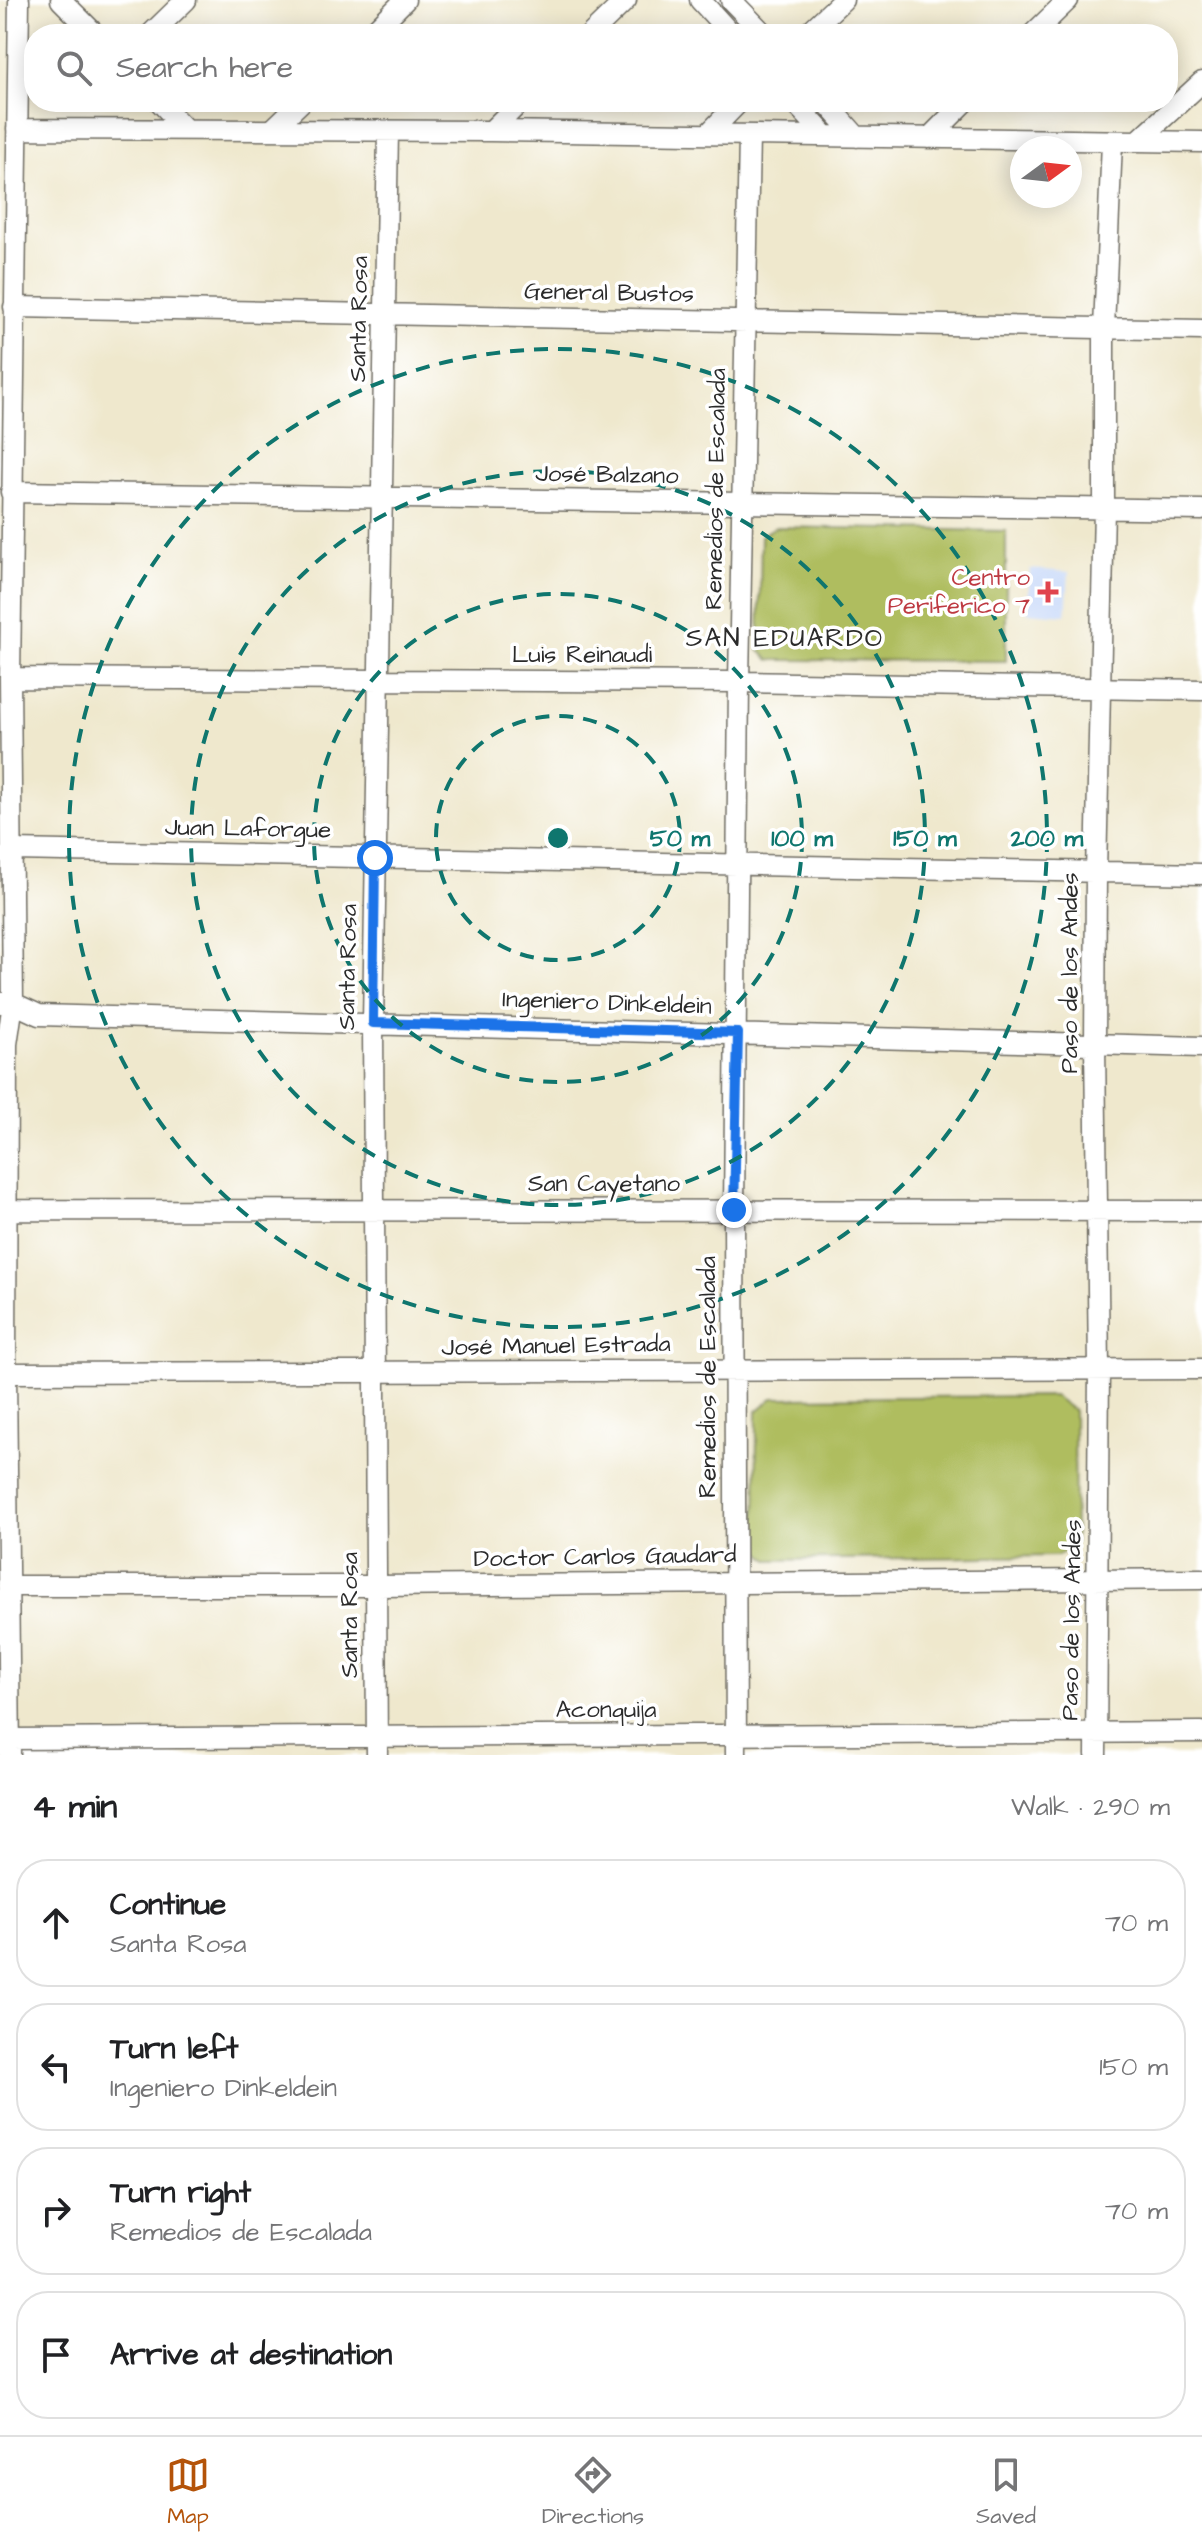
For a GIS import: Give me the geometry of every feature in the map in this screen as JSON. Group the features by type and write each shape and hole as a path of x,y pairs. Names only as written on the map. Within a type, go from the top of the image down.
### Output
{"street":[{"path":"10,1747 8,1586 4,1544 6,1210 3,1185 6,1003 13,850 6,826 19,0"},
{"path":"61,0 85,24"},
{"path":"161,24 186,0"},
{"path":"381,24 405,0"},
{"path":"601,24 626,0"},
{"path":"700,0 722,24"},
{"path":"731,0 754,24"},
{"path":"818,24 843,0"},
{"path":"1043,24 1068,0"},
{"path":"1178,104 1202,82"},
{"path":"169,112 185,129"},
{"path":"273,129 291,112"},
{"path":"491,131 510,112"},
{"path":"708,134 729,112"},
{"path":"803,112 826,136"},
{"path":"835,112 857,137"},
{"path":"929,138 955,112"},
{"path":"1138,141 1169,112"},
{"path":"17,129 491,131 1202,142"},
{"name":"Santa Rosa","path":"377,1746 373,1023 388,131"},
{"name":"Remedios de Escalada","path":"736,1745 734,1210 749,135"},
{"name":"Paso de los Andes","path":"1096,1755 1099,1369 1096,874 1104,508 1104,328 1112,142"},
{"name":"General Bustos","path":"14,307 1202,330"},
{"name":"José Balzano","path":"11,492 1202,510"},
{"name":"Luis Reinaudi","path":"10,678 739,682 1202,690"},
{"name":"Juan Laforgue","path":"13,850 1202,874"},
{"path":"0,979 6,1003"},
{"name":"Ingeniero Dinkeldein","path":"6,1003 39,1015 1202,1047"},
{"name":"San Cayetano","path":"6,1210 1202,1211"},
{"name":"José Manuel Estrada","path":"6,1373 1202,1369"},
{"name":"Doctor Carlos Gaudard","path":"8,1586 1202,1579"},
{"name":"Aconquija","path":"10,1747 736,1745 1202,1732"}],"shaded area":[{"name":"Centro Periferico 7","path":"1030,569 1069,572 1066,615 1027,612"}],"green space":[{"path":"775,527 1006,531 1006,661 770,660 759,650 761,536"},
{"path":"1054,1396 1074,1411 1075,1543 1058,1556 769,1560 756,1548 757,1411 773,1398"}],"place":[{"name":"Centro Periferico 7","path":"1048,592"}],"district":[{"name":"SAN EDUARDO","path":"785,638"}],"route":[{"path":"375,858 373,1023 738,1033 734,1210"}]}
